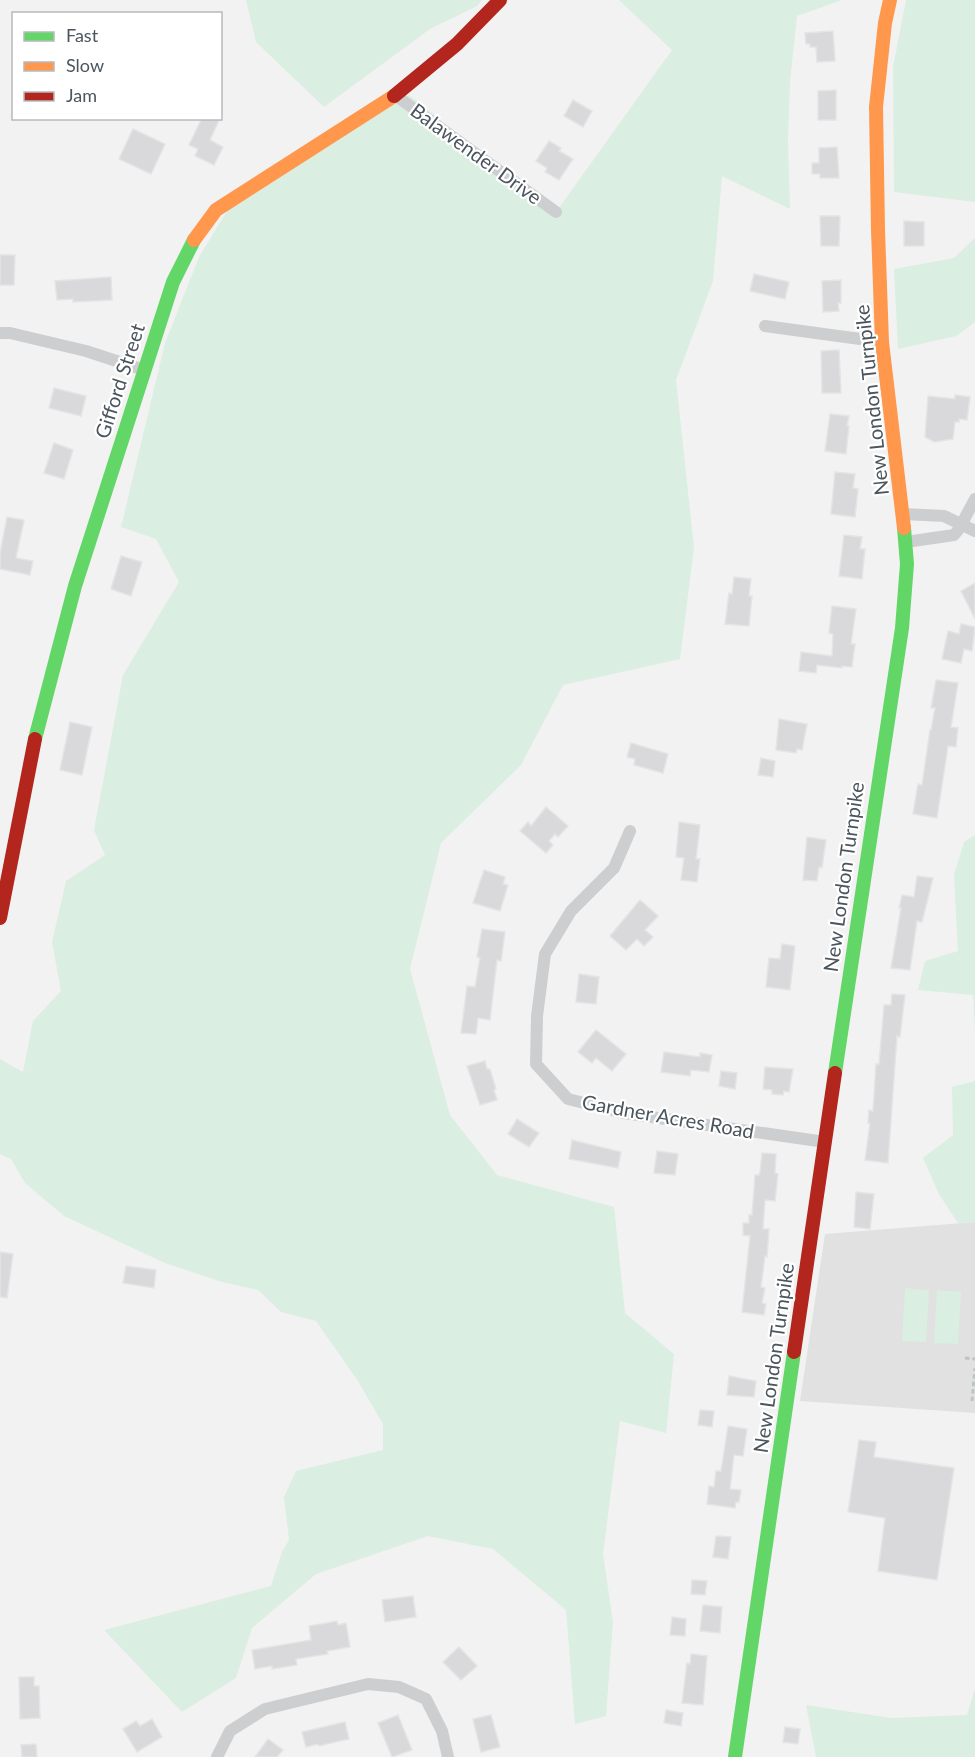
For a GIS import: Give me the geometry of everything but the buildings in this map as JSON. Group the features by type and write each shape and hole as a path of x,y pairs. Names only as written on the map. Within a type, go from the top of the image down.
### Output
{"main road":[{"name":"Gifford Street","path":"0,918 37,729 75,586 173,282 193,241 216,210 395,95 457,44 500,0"},
{"name":"New London Turnpike","path":"735,1757 886,725 906,610 908,570 906,542 882,342 876,107 885,23 890,0"}],"street":[{"name":"Balawender Drive","path":"395,95 556,212"},
{"path":"765,326 882,342"},
{"path":"0,333 10,333 86,351 144,370"},
{"path":"906,542 950,536 957,532 975,499"},
{"path":"903,514 940,515 975,531"},
{"name":"Gardner Acres Road","path":"630,831 614,868 571,911 545,954 537,1016 536,1064 567,1099 624,1113 825,1142"},
{"path":"217,1757 230,1731 265,1709 368,1684 399,1687 426,1699 442,1731 448,1757"}],"path":[{"path":"965,1358 975,1359"},
{"path":"972,1401 975,1368"}],"shaded area":[{"path":"975,1222 975,1413 800,1401 825,1234"}],"green space":[{"path":"246,0 482,0 477,6 430,29 324,107 256,42"},
{"path":"619,0 842,0 797,16 790,82 788,142 790,209 722,176 713,281 676,380 694,547 680,659 563,685 521,765 441,843 410,969 450,1115 497,1175 614,1207 625,1313 674,1354 666,1433 620,1421 603,1554 613,1622 606,1716 575,1724 566,1610 493,1549 428,1536 316,1574 252,1628 236,1678 182,1712 104,1630 271,1586 282,1552 289,1540 284,1497 296,1471 383,1450 383,1424 358,1381 316,1321 281,1312 258,1290 222,1282 165,1263 64,1216 25,1183 11,1159 0,1154 0,1059 23,1072 33,1021 61,991 52,942 66,881 105,855 94,830 123,675 179,582 156,539 121,527 165,343 199,257 227,211 409,95 556,212 672,50"},
{"path":"906,0 975,0 975,202 894,192 893,67"},
{"path":"975,238 975,322 956,336 898,349 894,269 954,258"},
{"path":"975,835 975,1028 973,995 918,990 925,961 958,951 954,875 964,842"},
{"path":"975,1081 975,1222 958,1223 939,1194 923,1158 953,1135 952,1087"},
{"path":"905,1288 929,1290 926,1342 902,1341"},
{"path":"937,1290 961,1292 958,1344 934,1343"},
{"path":"975,1689 975,1757 816,1757 806,1705 891,1718 967,1715"}],"traffic: fast":[{"path":"35,739 75,586 173,282 194,240"},
{"path":"835,1073 902,628 907,564 904,528"},
{"path":"735,1757 794,1352"}],"traffic: slow":[{"path":"890,0 885,23 876,107 878,230 882,342 904,528"},
{"path":"194,240 216,210 394,96"}],"traffic: jam":[{"path":"394,96 457,44 500,0"},
{"path":"0,918 35,739"},
{"path":"794,1352 835,1073"}]}
